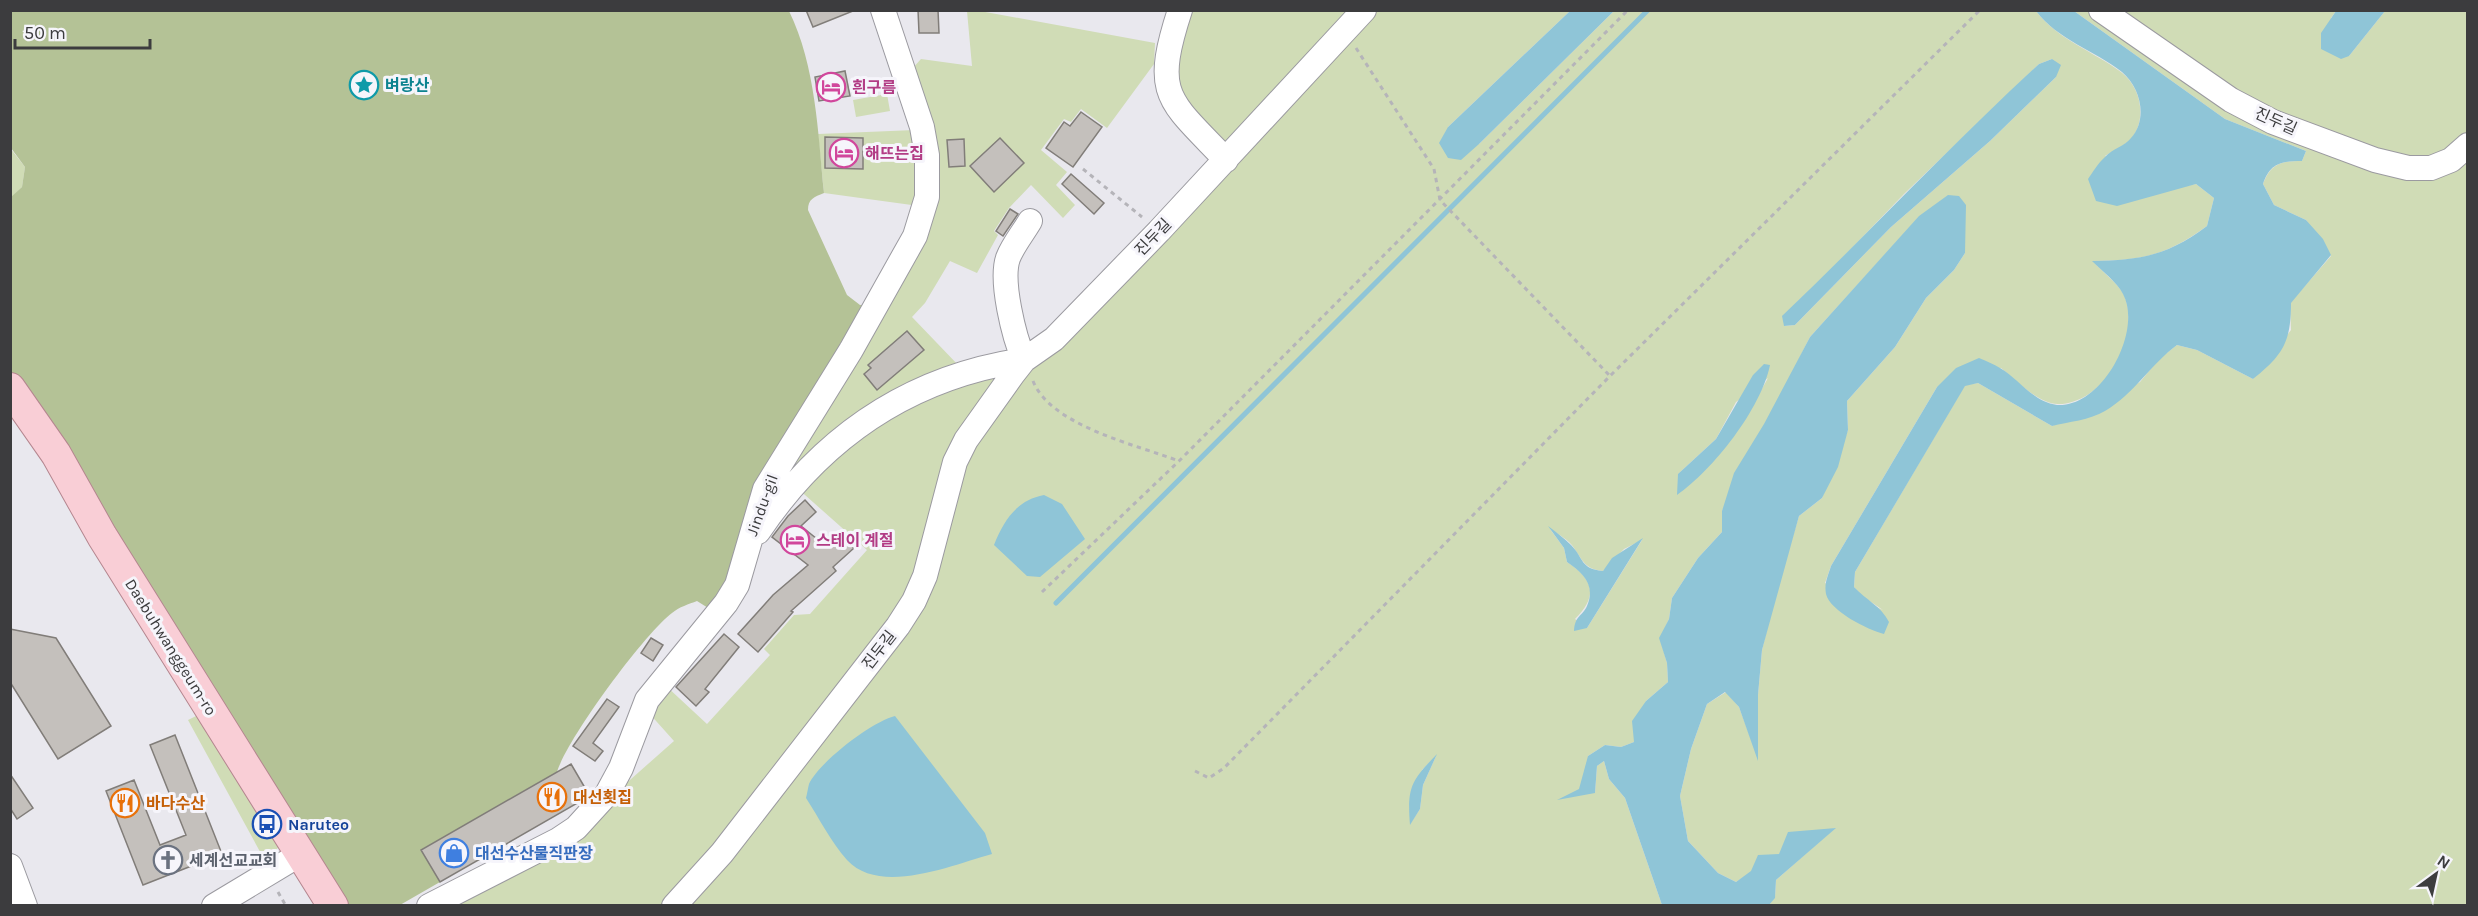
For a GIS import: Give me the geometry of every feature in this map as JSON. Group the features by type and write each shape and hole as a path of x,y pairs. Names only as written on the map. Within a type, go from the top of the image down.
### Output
{"main road":[{"name":"Daebuhwanggeum-ro","path":"10,388 45,436 124,572 302,853 333,906"}],"street":[{"name":"Jindu-gil","path":"429,906 558,840 576,828 607,794 621,768 647,700 726,603 743,570 756,512 777,466 851,350 915,236 927,197 929,176 922,127 883,10"},
{"path":"1180,10 1165,63 1169,92 1184,116 1226,160"},
{"name":"진두길","path":"674,906 722,853 898,626 914,601 925,576 960,451 1024,360 1054,339 1159,231 1364,10"},
{"name":"진두길","path":"2102,10 2231,100 2274,122 2365,156 2408,168 2431,168 2451,160 2468,145"},
{"path":"1024,360 1013,326 1006,269 1012,250 1030,221"},
{"name":"진두길","path":"748,546 779,503 812,464 858,426 921,388 953,375 1024,360"},
{"path":"214,906 302,853"},
{"path":"10,866 25,906"}],"path":[{"path":"1042,592 1179,461 1628,10"},
{"path":"1195,771 1209,778 1224,768 1610,376 1980,10"},
{"path":"1345,32 1434,169 1440,200 1610,376"},
{"path":"1083,169 1159,231"},
{"path":"1024,360 1038,394 1064,414 1104,435 1179,461"}],"green space":[{"path":"11,11 789,11 805,54 820,147 824,193 812,199 808,210 847,295 860,305 866,305 713,611 697,601 678,609 659,625 626,664 590,713 575,736 557,772 421,850 440,882 400,905 349,905 340,899 11,374 10,198 22,187 25,167 11,148"},
{"path":"967,11 980,11 1155,43 1154,64 1107,128 1081,109 1071,122 1064,119 1041,150 1067,172 1056,185 1075,205 1063,218 1031,185 1009,208 994,231 998,235 977,273 950,261 925,303 912,317 960,367 762,512 927,225 911,70 921,59 972,66"},
{"path":"1188,11 1355,11 1224,144 1180,101 1175,43"},
{"path":"1372,11 1570,11 1448,127 1479,144 1614,11 2036,11 2065,38 2121,72 2128,78 2137,94 2140,112 2137,130 2129,141 2105,156 2162,191 2196,184 2214,198 2207,226 2179,244 2153,254 2126,259 2093,261 2124,295 2128,311 2128,329 2116,364 2105,380 2076,401 2059,404 2044,400 2028,391 2001,368 1937,387 1831,566 1825,583 1883,610 1862,596 1854,587 1855,572 1965,385 1978,383 2052,426 2140,382 2159,359 2177,345 2197,350 2253,379 2291,330 2290,303 2331,256 2306,220 2274,205 2263,184 2273,167 2283,163 2302,161 2306,151 2225,119 2074,11 2095,11 2168,63 2403,175 2467,153 2467,905 1769,905 1775,897 1776,880 1835,828 1779,854 1736,882 1718,873 1688,841 1680,796 1691,749 1707,704 1726,692 1739,707 1758,758 1758,695 1762,650 1775,596 1799,516 1822,498 1848,430 1847,401 1895,347 1926,298 1954,270 1965,253 1964,230 1949,195 1919,217 1810,337 1722,511 1722,532 1698,558 1672,598 1669,619 1660,638 1667,663 1668,682 1646,701 1634,742 1621,747 1605,745 1588,756 1595,793 1597,766 1604,761 1609,779 1625,798 1662,905 681,906 910,617 957,475 1007,390","holes":["2052,59 2056,77 1990,141 1891,227 1795,325 1784,326 1797,302 1904,194 2039,64","1768,378 1742,424 1678,474 1716,439 1736,402","1550,529 1569,542 1588,566 1603,571 1624,549 1642,540 1587,628 1575,619 1588,602 1590,588 1583,575 1567,562 1564,548","1436,756 1423,785 1420,809 1410,824 1422,770"]},
{"path":"2115,11 2336,11 2331,18 2349,56 2385,11 2467,11 2467,132 2451,150 2434,158 2409,159 2274,116"},
{"path":"887,94 890,111 856,117 853,100"},
{"path":"915,130 919,206 824,193 818,134"},
{"path":"10,148 25,167 22,187 11,198"},
{"path":"1000,370 965,435 914,593 668,905 444,906 622,787 674,741 648,712 665,685 707,724 770,655 764,649 794,615 810,614 867,550 796,487 897,406"},
{"path":"202,713 279,846 273,855 264,859 188,720"}],"water":[{"path":"1570,11 1614,11 1461,160 1448,158 1439,143 1448,127"},
{"path":"2036,11 2074,11 2225,119 2306,151 2302,161 2282,163 2273,167 2263,184 2274,205 2306,220 2323,239 2331,255 2291,303 2287,338 2278,355 2253,379 2197,350 2177,345 2125,396 2105,411 2086,419 2052,426 1978,383 1965,386 1855,572 1854,587 1878,607 1889,622 1884,634 1860,624 1834,607 1826,594 1826,583 1831,566 1937,387 1956,368 1979,358 2000,368 2033,395 2048,403 2057,405 2074,403 2089,394 2103,381 2123,346 2128,310 2123,294 2092,261 2139,257 2179,244 2207,226 2214,198 2196,184 2117,206 2096,201 2088,179 2102,159 2128,141 2136,130 2141,113 2138,95 2134,86 2122,72 2055,30"},
{"path":"2336,11 2385,11 2349,56 2341,59 2321,49 2321,33"},
{"path":"2052,59 2061,65 2056,77 1990,141 1891,227 1795,325 1784,326 1782,316 2006,95 2039,64"},
{"path":"1948,195 1959,196 1966,205 1965,253 1954,270 1926,298 1895,347 1847,401 1848,430 1838,467 1822,498 1799,516 1762,650 1758,695 1758,761 1739,707 1725,692 1707,704 1691,749 1680,796 1688,841 1718,873 1736,882 1751,871 1758,855 1779,854 1788,832 1836,828 1776,880 1775,898 1769,905 1662,905 1625,798 1609,779 1604,761 1597,766 1595,793 1557,800 1579,789 1588,756 1605,745 1621,747 1634,742 1632,721 1646,701 1668,682 1667,663 1659,638 1669,619 1672,598 1698,558 1722,532 1722,511 1734,473 1764,424 1810,337 1919,216"},
{"path":"1764,364 1770,365 1765,382 1746,419 1720,454 1677,495 1678,474 1716,439 1753,375"},
{"path":"1044,495 1062,504 1085,539 1040,577 1027,576 994,545 1002,527 1019,506"},
{"path":"1548,526 1571,545 1586,565 1603,571 1612,558 1643,538 1587,628 1574,631 1577,619 1587,606 1589,586 1583,575 1567,562 1564,548"},
{"path":"895,716 985,833 992,854 917,875 897,877 878,876 861,871 847,860 836,846 806,798 809,784 835,754 861,734 885,719"},
{"path":"1437,754 1423,785 1420,809 1410,825 1409,802 1413,785 1421,771"}],"building":[{"path":"806,10 852,10 853,11 813,27"},
{"path":"918,10 938,10 939,33 919,33"},
{"path":"845,71 850,96 819,101 815,77"},
{"path":"1081,112 1102,127 1073,167 1046,148 1064,122 1070,126"},
{"path":"825,137 863,138 863,169 825,168"},
{"path":"1000,138 1024,163 994,192 970,166"},
{"path":"964,139 965,166 949,167 947,140"},
{"path":"1071,174 1104,203 1094,214 1062,184"},
{"path":"1010,209 1018,214 1003,236 996,231"},
{"path":"907,331 924,350 877,390 864,374 871,368 868,365"},
{"path":"805,500 816,512 801,526 827,547 841,534 854,548 833,567 836,571 791,611 793,612 758,652 738,634 773,595 808,565 772,537 788,516"},
{"path":"10,629 56,638 111,726 58,759 10,682"},
{"path":"724,634 739,647 705,689 709,692 696,706 676,687"},
{"path":"651,638 663,645 653,661 641,653"},
{"path":"607,699 619,707 593,743 603,751 595,761 573,746"},
{"path":"175,735 222,854 143,885 106,791 134,780 160,845 186,835 150,745"},
{"path":"571,764 588,793 581,801 440,882 421,850"},
{"path":"10,774 33,808 17,819 10,808"}],"waterway":[{"path":"1056,603 1648,10"}],"place":[{"name":"벼랑산","path":"364,85"},
{"name":"흰구름","path":"831,87"},
{"name":"해뜨는집","path":"844,153"},
{"name":"스테이 계절","path":"795,540"},
{"name":"대선횟집","path":"552,797"},
{"name":"바다수산","path":"125,803"},
{"name":"Naruteo","path":"267,824"},
{"name":"대선수산물직판장","path":"454,853"},
{"name":"세계선교교회","path":"168,860"}]}
